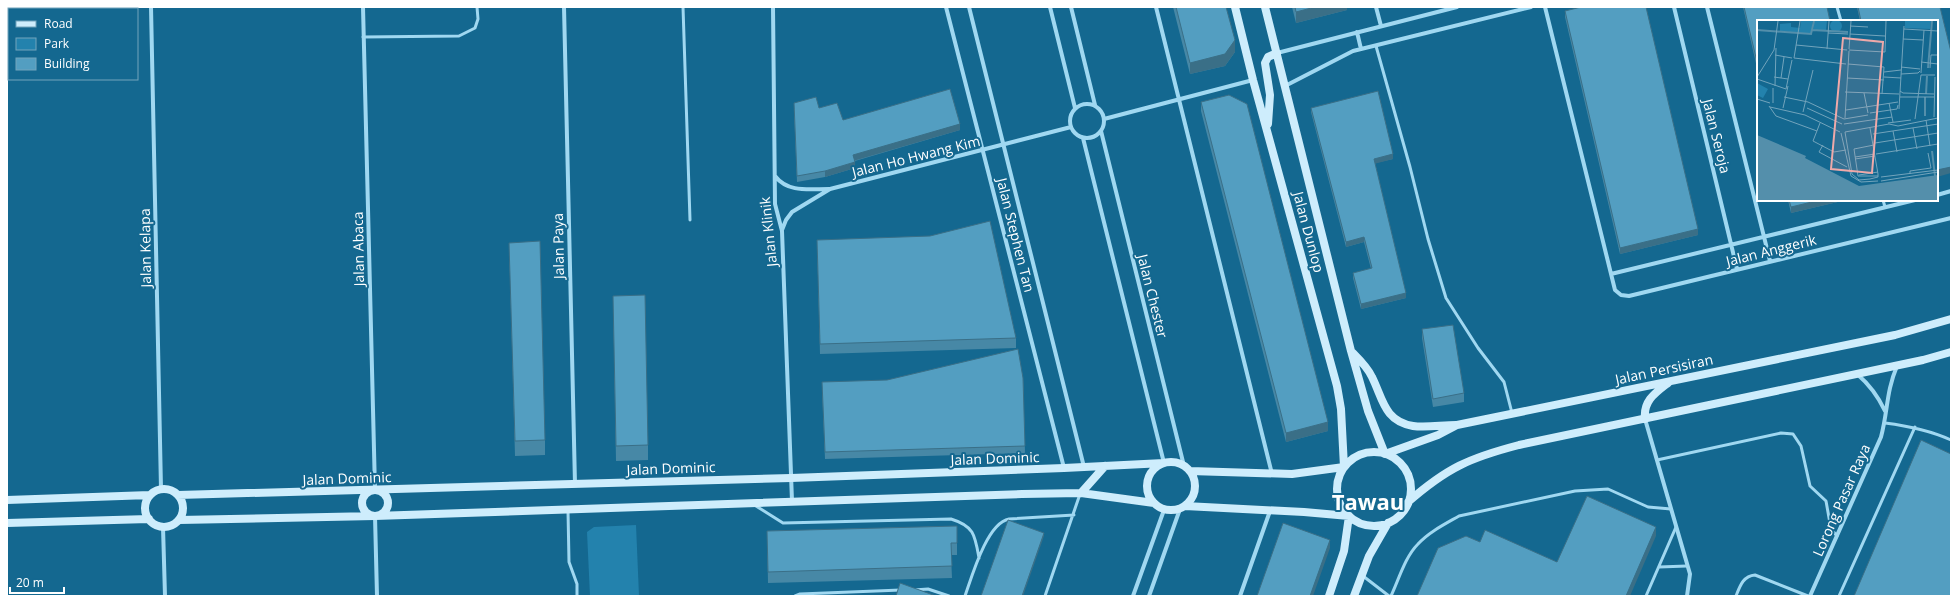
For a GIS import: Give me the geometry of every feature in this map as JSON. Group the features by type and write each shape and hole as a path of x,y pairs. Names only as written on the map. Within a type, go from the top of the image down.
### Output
{"street":[{"name":"Jalan Kelapa","path":"150,7 161,489"},
{"name":"Jalan Abaca","path":"363,7 375,490"},
{"name":"Jalan Paya","path":"564,7 575,484"},
{"name":"Jalan Klinik","path":"773,7 775,204 782,231 792,501"},
{"name":"Jalan Stephen Tan","path":"946,7 1064,468"},
{"name":"Jalan Stephen Tan","path":"969,7 1084,467"},
{"path":"1050,7 1075,108"},
{"path":"1071,7 1095,105 1103,113 1104,119 1101,130 1093,137 1083,138 1078,136 1071,128 1070,117 1075,108 1084,104 1095,105"},
{"path":"1156,7 1272,474"},
{"name":"Jalan Dunlop","path":"1235,7 1253,80 1337,386 1341,408 1344,466"},
{"name":"Jalan Dunlop","path":"1265,7 1351,351 1368,411 1385,454"},
{"path":"1376,7 1381,26"},
{"path":"1267,128 1270,101 1265,63 1268,57 1280,51 1442,9 1457,7"},
{"path":"1285,86 1347,54 1360,49 1531,7"},
{"name":"Jalan Anggerik","path":"1545,7 1615,290 1621,295 1625,296 1951,218"},
{"name":"Jalan Seroja","path":"1674,7 1737,269"},
{"name":"Jalan Seroja","path":"1707,7 1770,261"},
{"path":"1357,32 1360,49"},
{"path":"1104,119 1253,80"},
{"name":"Jalan Ho Hwang Kim","path":"782,231 786,220 792,212 830,189 1071,128"},
{"name":"Jalan Chester","path":"1101,130 1187,468"},
{"path":"1083,138 1164,463"},
{"path":"774,175 780,183 793,189 830,189"},
{"path":"1938,195 1951,191"},
{"name":"Jalan Anggerik","path":"1611,274 1911,201"},
{"name":"Jalan Persisiran","path":"1385,454 1438,434 1457,425 1895,335 1951,319"},
{"path":"1351,351 1369,370 1385,408 1395,419 1405,424 1415,426 1457,425"},
{"path":"1408,502 1410,490 1407,473 1396,459 1385,454 1374,452 1362,454 1352,459 1344,466 1339,476 1337,487 1338,498 1342,508 1357,522 1377,526 1388,523 1400,515 1408,502 1446,472 1466,461 1487,453 1897,366 1951,352"},
{"name":"Lorong Pasar Raya","path":"1809,596 1881,437 1885,423 1889,387 1897,366"},
{"path":"1857,374 1874,391 1886,411"},
{"path":"1670,381 1648,400 1645,420 1690,574 1687,596"},
{"path":"1154,503 1147,488 1148,480 1151,472 1164,463 1178,463 1187,468 1272,474 1311,473 1344,466"},
{"name":"Jalan Dominic","path":"178,495 791,478 1164,463"},
{"path":"1081,493 1105,466"},
{"path":"1149,596 1182,508 1190,501 1194,493 1195,486 1187,468"},
{"path":"7,500 150,495 161,489 173,491 182,500 183,510 179,520 175,524 163,528 149,519 145,507 150,495"},
{"path":"375,490 379,491 386,497 387,505 383,513 375,516 364,511 362,503 362,499 367,492 375,490"},
{"path":"179,520 375,516 751,502 1081,493 1154,503 1164,510 1182,508 1270,510 1349,516"},
{"path":"1133,596 1164,510"},
{"path":"1240,596 1270,510"},
{"path":"375,516 377,596"},
{"path":"1329,596 1344,551 1349,516"},
{"path":"7,524 149,519"},
{"path":"1354,596 1369,556 1388,523"},
{"path":"163,528 166,596"}],"lane":[{"path":"364,37 458,36 475,28 478,19 477,7"},
{"path":"683,7 690,220"},
{"path":"1837,7 1841,20"},
{"path":"1376,46 1428,238 1446,298 1478,348 1504,382 1512,413"},
{"path":"1883,201 1885,207"},
{"path":"1885,423 1932,431 1951,440"},
{"path":"1839,596 1915,427"},
{"path":"1657,460 1781,433 1793,434 1801,446 1810,486 1826,501 1831,529 1837,536"},
{"path":"1362,574 1390,596 1411,552 1418,543 1444,524 1459,516 1575,491 1593,488 1608,489 1648,507 1671,509"},
{"path":"1045,596 1081,493"},
{"path":"751,502 783,522 951,519 963,523 972,532 976,542 979,558"},
{"path":"568,509 569,562 577,584 578,596"},
{"path":"965,596 979,558 995,528 1003,520 1074,515"},
{"path":"1646,596 1676,527"},
{"path":"1659,566 1687,566"},
{"path":"1736,596 1743,580 1746,577 1755,575 1809,596"},
{"path":"795,596 800,594 928,589 949,596"},
{"path":"869,596 870,591"}],"green space":[{"path":"636,525 639,596 590,596 587,532 594,527"}],"building":[{"path":"1176,7 1226,7 1235,40 1225,54 1190,63"},
{"path":"1295,7 1315,7 1296,12"},
{"path":"1581,7 1646,7 1698,229 1620,248 1565,11"},
{"path":"1744,7 1827,7 1830,20 1757,20 1757,62"},
{"path":"1858,7 1940,7 1951,52 1951,167 1938,170 1938,20 1861,20"},
{"path":"950,89 960,124 853,155 855,162 825,171 797,176 794,103 816,97 819,108 837,103 843,120"},
{"path":"1378,91 1393,154 1374,159 1406,293 1361,304 1353,273 1372,268 1364,237 1346,242 1311,108"},
{"path":"1229,95 1247,104 1328,422 1286,433 1201,102"},
{"path":"1789,201 1816,201 1791,207"},
{"path":"990,221 1016,338 820,344 817,240 930,236"},
{"path":"540,241 545,440 515,441 509,243"},
{"path":"645,295 648,445 616,446 613,296"},
{"path":"1453,325 1464,393 1433,399 1422,329"},
{"path":"1018,349 1023,378 1025,446 825,452 822,382 887,380"},
{"path":"1921,440 1951,454 1951,596 1854,596"},
{"path":"1587,496 1656,527 1626,596 1417,596 1438,548 1466,536 1480,542 1485,530 1557,562"},
{"path":"1008,520 1044,533 1022,596 981,596"},
{"path":"1283,523 1330,540 1310,596 1257,596"},
{"path":"957,526 957,543 951,543 952,566 768,572 767,531"},
{"path":"900,583 936,596 896,596"}],"district":[{"name":"Tawau","path":"1368,501"}]}
